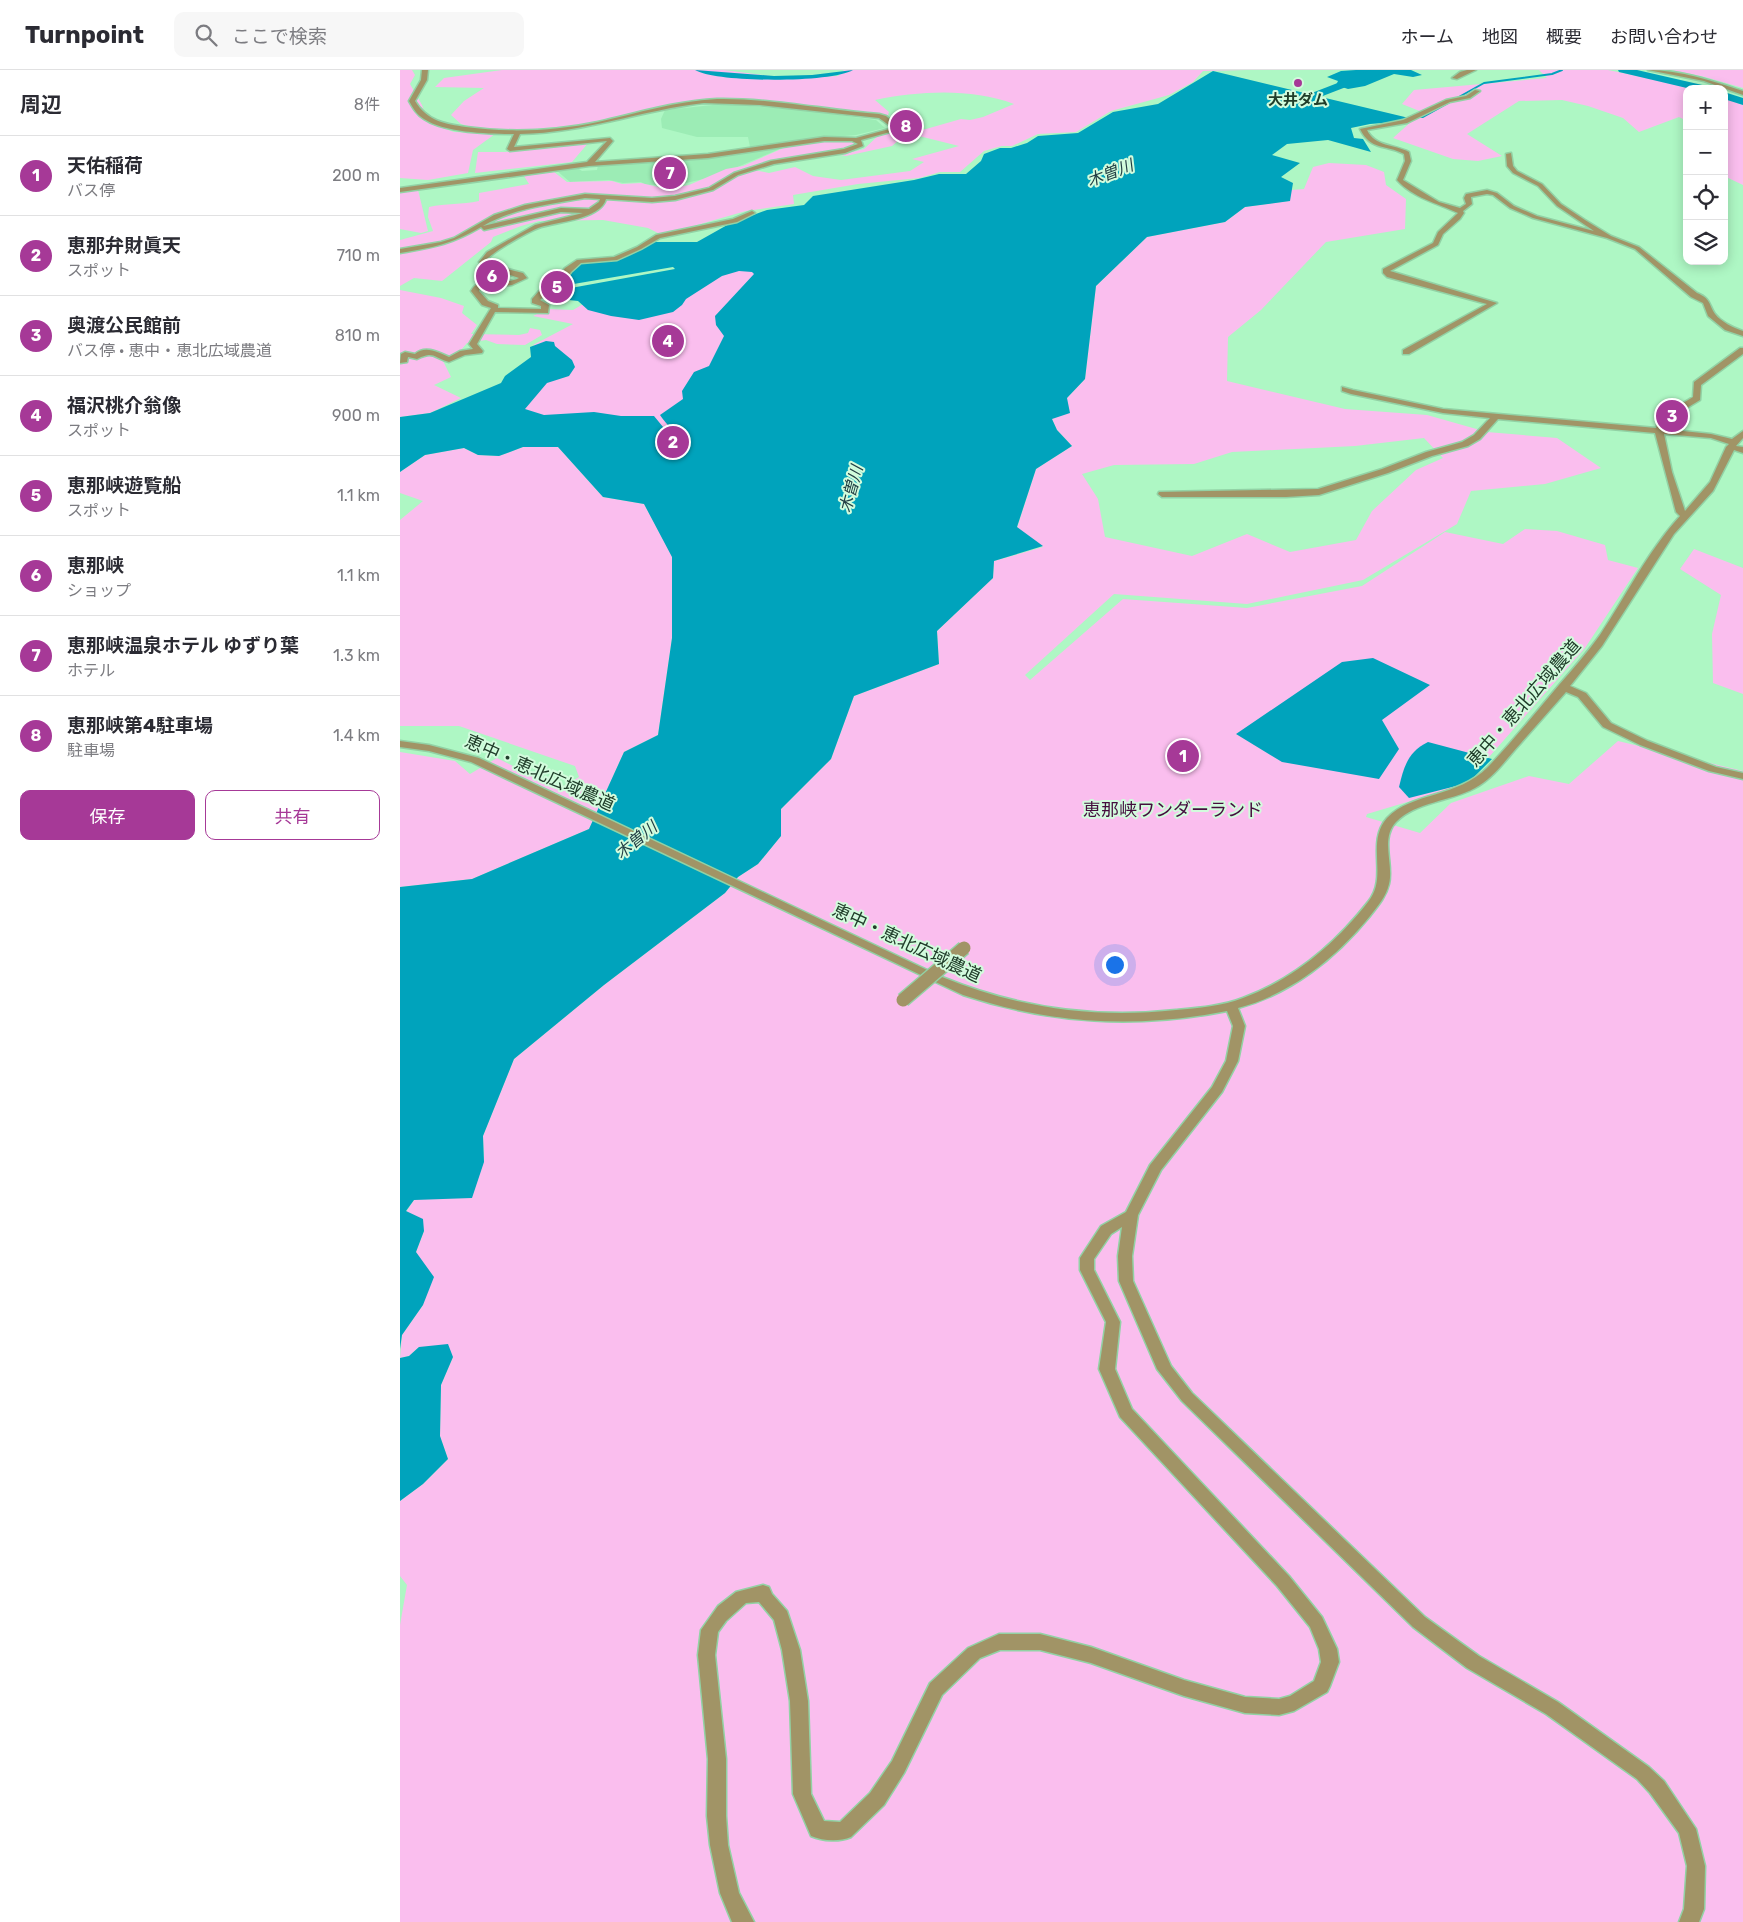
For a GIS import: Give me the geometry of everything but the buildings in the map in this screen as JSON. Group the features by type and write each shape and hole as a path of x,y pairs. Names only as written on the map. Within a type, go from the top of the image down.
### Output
{"street":[{"path":"400,190 589,164 696,158 824,139 855,140 884,131 898,129 884,117 878,116 782,105 719,101 652,110 586,126 518,133 470,130 438,123 418,113 412,101 424,80 425,70"},
{"path":"1455,78 1465,71 1473,70"},
{"path":"1651,70 1705,80 1743,93"},
{"path":"1477,91 1468,97 1448,100 1405,122 1363,129 1366,138 1372,143 1407,153 1408,161 1400,176 1403,184 1444,207 1458,210 1469,204 1468,195 1487,192 1495,194 1512,207 1535,217 1610,236"},
{"path":"518,133 510,149 608,139 610,141 589,164"},
{"path":"400,251 442,244 496,216 570,198 604,196 652,200 682,197 711,189 736,174 773,162 838,153 856,148 861,145 855,140"},
{"path":"1509,154 1510,166 1515,172 1540,185 1559,206 1610,236 1637,248 1694,295 1703,298 1711,308 1712,314 1728,328 1743,334"},
{"path":"400,361 404,360 405,354 417,357 421,353 431,352 449,360 463,353 479,351 473,344 495,307 485,303 475,291 475,288 488,284 512,283 523,278 520,275 486,265 483,262 486,255 509,240 542,224 579,217 602,203 604,196"},
{"path":"472,230 561,210 589,211"},
{"path":"1406,352 1493,302 1390,275 1386,272 1436,244 1440,233 1458,218 1461,213 1458,210"},
{"path":"493,310 545,311 545,304 535,301 538,296 556,286 568,270 579,261 615,259 639,248 658,236 734,221 752,213"},
{"path":"1685,515 1680,512 1670,481 1659,432 1663,419 1697,398 1697,384 1743,350"},
{"path":"1345,389 1408,405 1443,411 1711,436 1743,450"},
{"path":"1162,494 1286,494 1319,492 1386,471 1429,454 1465,444 1477,437 1497,415"},
{"name":"恵中・恵北広域農道","path":"400,744 429,748 475,760 954,987 1019,1008 1051,1013 1125,1018 1179,1014 1231,1005 1245,1001 1294,978 1344,939 1370,908 1382,890 1385,870 1382,842 1384,832 1392,820 1411,808 1457,793 1478,782 1597,646 1666,538 1713,484 1732,445 1743,432"},
{"path":"1563,687 1582,694 1608,725 1644,743 1713,769 1743,776"},
{"path":"903,1000 964,948"},
{"path":"1231,1005 1239,1026 1232,1061 1217,1089 1155,1168 1131,1215 1125,1256 1126,1281 1165,1370 1187,1397 1419,1622 1473,1662 1552,1708 1643,1773 1657,1787 1687,1829 1696,1866 1694,1909 1689,1922"},
{"path":"744,1922 738,1914 726,1880 718,1836 717,1759 706,1659 709,1631 719,1617 743,1596 760,1596 763,1592 766,1599 780,1616 783,1625 791,1650 799,1701 802,1794 818,1830 844,1831 877,1799 898,1767 936,1689 974,1653 999,1642 1040,1642 1091,1655 1184,1688 1245,1705 1278,1707 1294,1703 1321,1686 1330,1662 1328,1649 1316,1622 1283,1581 1126,1412 1107,1368 1113,1322 1087,1270 1087,1258 1106,1230 1131,1215"}],"shaded area":[{"path":"722,104 803,110 876,120 885,128 856,135 811,139 756,148 750,147 748,137 697,137 662,128 661,119 665,110"},
{"path":"781,147 716,176 682,184 646,185 641,182 623,183 609,180 570,182 556,170 576,167 582,171 597,170 598,165 688,160"}],"green space":[{"path":"400,70 412,70 415,75 410,84 422,105 428,123 454,132 495,134 473,150 468,173 428,180 400,178"},
{"path":"502,70 724,70 786,78 838,76 844,70 1246,70 1203,71 1193,82 1169,95 1111,111 1076,132 1038,134 1012,146 1002,146 984,151 960,172 940,172 919,178 858,184 793,195 794,204 746,211 660,234 648,228 603,220 539,221 493,237 491,242 442,281 414,278 400,286 400,240 433,231 428,217 429,207 479,201 479,193 529,184 524,176 554,172 567,182 612,181 622,184 641,183 667,189 689,185 726,169 743,166 788,146 828,141 850,141 857,143 843,151 786,158 749,169 769,173 795,167 813,176 841,180 910,171 924,162 912,159 959,146 919,136 900,139 892,146 846,156 841,155 864,149 880,134 926,129 961,119 970,120 983,117 1014,104 980,95 927,93 875,100 889,112 888,115 882,116 766,101 722,99 652,108 580,125 510,131 479,129 461,124 451,115 464,101 484,88 435,87 444,78"},
{"path":"1539,70 1608,70 1683,85 1683,119 1679,117 1639,132 1623,118 1588,106 1562,100 1519,101 1467,134 1502,156 1478,161 1453,159 1393,138 1422,112 1402,104 1414,90 1547,78"},
{"path":"1672,70 1743,70 1743,88 1705,77"},
{"path":"1728,99 1743,105 1743,185 1728,178"},
{"path":"589,142 572,162 475,173 478,152 505,152"},
{"name":"恵那峡ワンダーランド","path":"1329,163 1366,165 1384,172 1386,185 1406,199 1405,229 1326,242 1261,310 1228,337 1227,381 1345,409 1427,415 1487,432 1557,438 1601,468 1545,484 1471,491 1457,524 1363,580 1247,604 1114,594 1025,675 1030,680 1123,599 1247,608 1362,586 1445,532 1503,544 1525,529 1557,531 1605,545 1608,560 1638,568 1585,648 1467,782 1451,789 1367,814 1366,817 1420,833 1451,803 1529,776 1569,784 1618,741 1743,771 1743,1922 400,1922 400,1625 407,1585 400,1576 400,1501 423,1484 448,1459 440,1436 441,1385 453,1357 419,1347 409,1356 400,1358 402,1335 423,1305 416,1252 424,1231 406,1212 414,1200 484,1162 483,1136 514,1059 604,985 725,893 738,877 758,864 781,836 781,809 831,759 854,696 939,664 937,631 993,578 994,561 1043,547 1017,528 1036,469 1072,446 1057,430 1052,419 1067,398 1085,379 1096,286 1147,237 1225,222 1245,207 1289,201 1291,190 1304,189 1313,167","holes":["1424,438 1443,458 1416,470 1372,511 1356,540 1290,552 1247,534 1192,556 1105,537 1098,499 1082,474 1114,465 1194,464 1232,452 1355,446"]},
{"path":"418,190 428,231 421,233 400,229 400,192"},
{"path":"728,267 767,271 739,335 696,450 649,452 508,411 562,360 533,345 573,324 533,316 547,309 573,310 585,303"},
{"path":"400,290 441,298 464,306 462,313 477,325 471,334 519,335 528,333 530,328 540,330 542,335 525,345 497,344 486,340 467,343 461,350 443,361 451,377 434,385 461,398 430,413 400,417"},
{"path":"523,447 558,447 603,497 644,504 672,556 672,638 658,735 624,752 589,829 472,879 400,887 400,752 455,761 470,774 497,758 543,781 564,786 579,777 575,766 459,726 400,726 400,520 423,501 400,493 400,472 425,455 464,448 478,455 499,456"},
{"path":"1694,549 1743,568 1743,694 1713,683 1712,634 1721,595 1680,569"}],"water":[{"path":"1411,70 1422,75 1413,77 1394,74 1365,86 1348,89 1336,85 1338,81 1327,77 1341,71"},
{"path":"1213,71 1409,118 1395,122 1351,128 1354,138 1363,139 1371,152 1328,140 1287,144 1272,155 1300,163 1281,177 1293,183 1290,201 1245,207 1225,222 1147,237 1096,286 1085,379 1067,398 1070,413 1052,419 1057,430 1072,446 1036,469 1017,527 1043,546 994,561 993,578 937,631 939,664 854,696 831,759 781,809 781,836 758,864 738,877 725,893 604,985 514,1059 483,1136 484,1162 472,1198 414,1200 406,1211 423,1219 424,1231 416,1252 434,1277 423,1305 402,1335 400,1349 400,887 472,879 589,829 624,752 658,735 672,638 672,557 644,504 603,497 558,447 523,447 499,456 478,455 464,448 425,455 400,472 400,417 430,413 501,383 505,376 531,357 530,347 546,341 554,342 555,346 572,360 575,367 569,376 547,383 525,409 544,415 594,412 621,416 654,416 668,433 663,435 665,439 660,442 659,446 678,446 682,442 660,415 683,399 682,391 694,372 709,366 724,336 716,325 715,316 754,274 752,272 739,271 722,276 686,299 673,312 639,320 588,310 578,301 550,298 548,295 559,292 564,279 579,262 606,262 650,242 697,242 729,224 767,210 804,205 813,196 914,180 939,174 966,174 981,161 984,154 1000,148 1011,148 1027,143 1038,136 1078,133 1113,112 1158,104"},
{"path":"1373,658 1430,685 1382,720 1399,749 1379,779 1282,762 1236,734 1342,662"},
{"path":"1428,742 1492,759 1468,783 1409,798 1399,787 1403,773 1411,755"},
{"path":"448,1344 453,1357 441,1385 440,1436 448,1459 423,1484 400,1501 400,1358 409,1356 419,1347"}],"pier":[{"path":"673,267 675,269 560,290 562,286"}],"waterway":[{"path":"698,70 736,76 774,78 812,77 850,70"},
{"name":"木曽川","path":"1285,107 1381,70"},
{"path":"1417,117 1423,117 1484,83 1552,74 1562,70"},
{"path":"1623,70 1689,85"},
{"path":"1728,96 1743,102"}],"place":[{"name":"大井ダム","path":"1298,83"},
{"name":"恵那峡第4駐車場","path":"906,126"},
{"name":"恵那峡温泉ホテル ゆずり葉","path":"670,173"},
{"name":"恵那峡","path":"492,276"},
{"name":"恵那峡遊覧船","path":"557,287"},
{"name":"福沢桃介翁像","path":"668,341"},
{"name":"奥渡公民館前","path":"1672,416"},
{"name":"恵那弁財眞天","path":"673,442"},
{"name":"天佑稲荷","path":"1183,756"}]}
